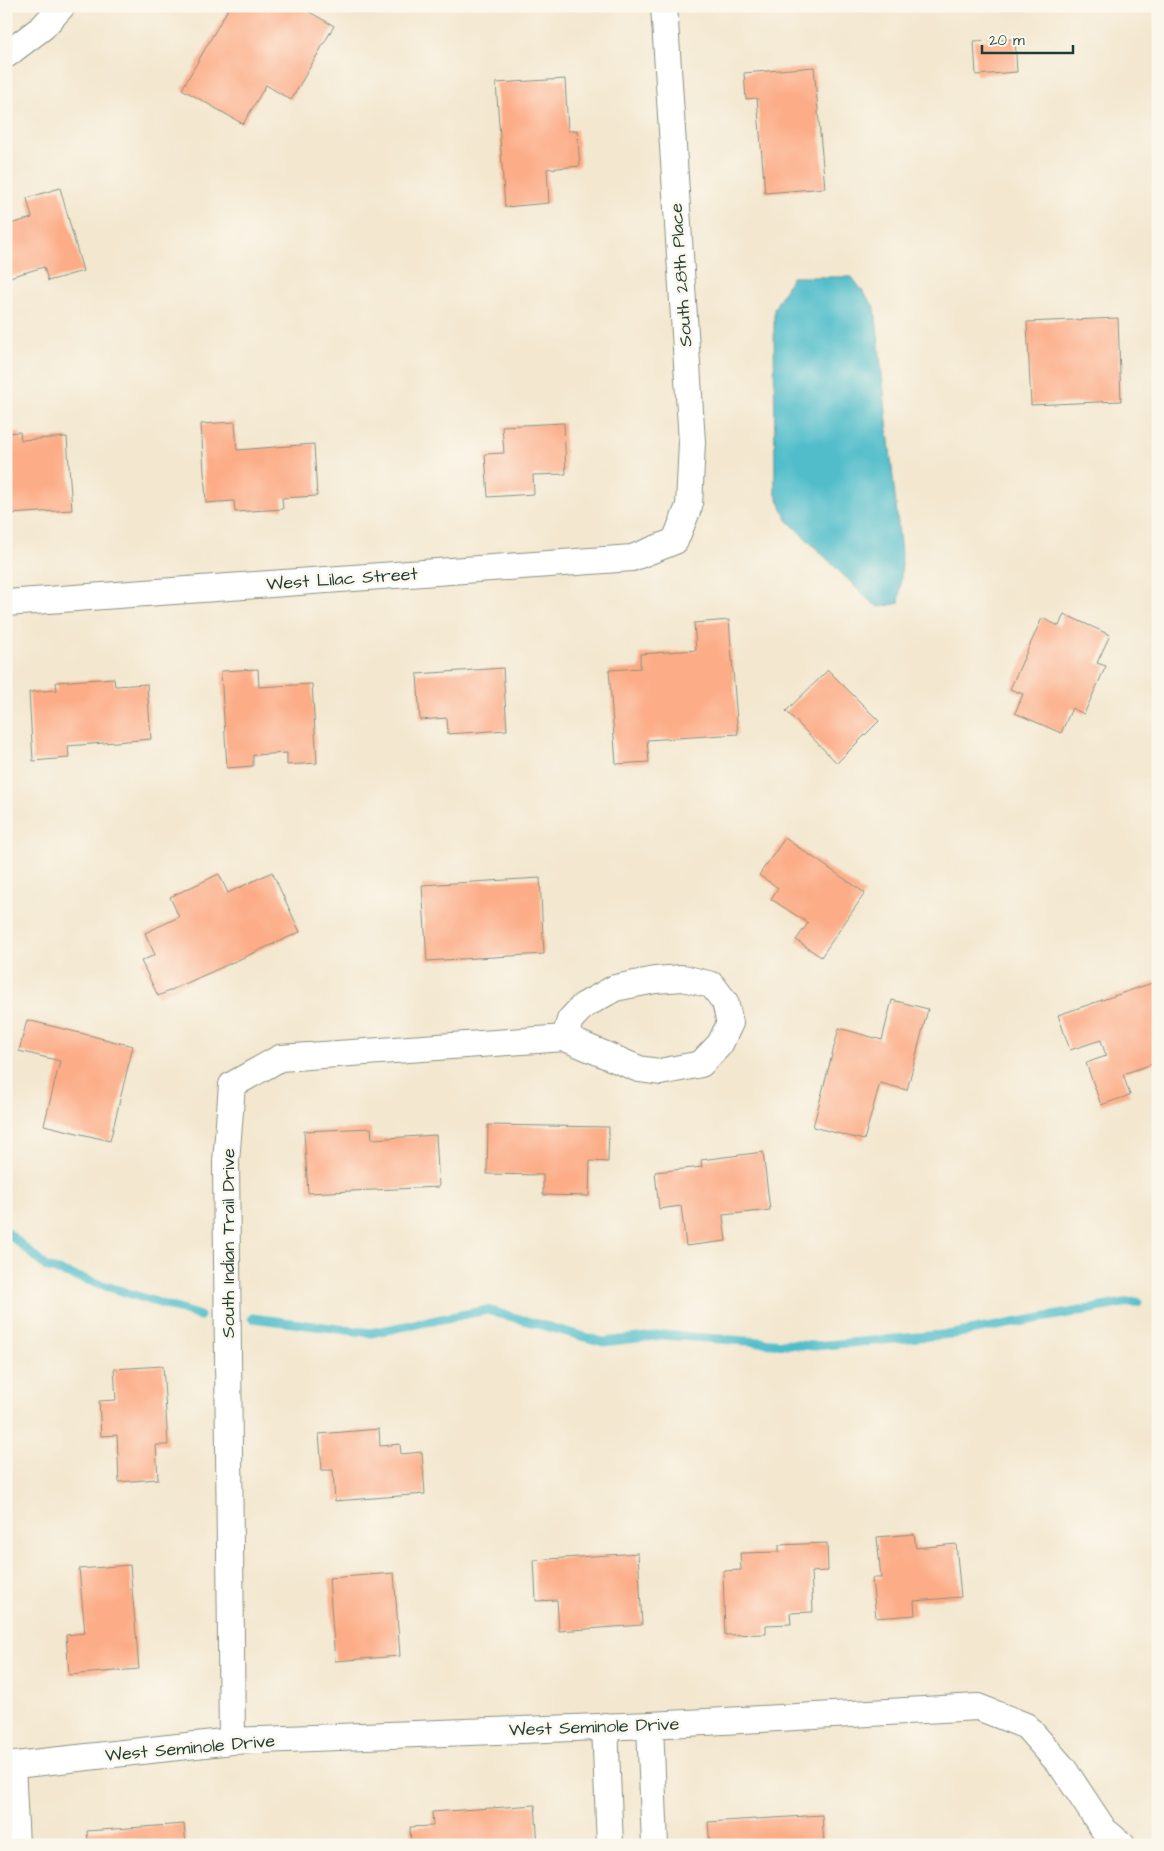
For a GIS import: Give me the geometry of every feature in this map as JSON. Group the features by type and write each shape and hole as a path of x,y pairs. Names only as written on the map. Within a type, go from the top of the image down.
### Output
{"street":[{"path":"6,55 43,27 62,6"},
{"name":"South 28th Place","path":"664,6 692,442 689,506 675,541"},
{"name":"West Lilac Street","path":"6,603 632,558 675,541"},
{"name":"South Indian Trail Drive","path":"232,1741 226,1162 232,1085 280,1058 564,1038 639,1069 660,1072 701,1064 720,1044 730,1023 725,1002 712,985 683,978 655,980 615,988 583,1006 570,1020 564,1038"},
{"name":"West Seminole Drive","path":"9,1766 232,1741 650,1724 978,1707 1026,1726 1063,1768 1104,1830 1122,1845"},
{"path":"650,1724 655,1845"},
{"path":"605,1726 610,1845"},
{"path":"9,1766 16,1845"}],"water":[{"path":"792,277 852,277 875,308 902,563 899,603 880,607 872,603 787,520 775,492 774,309"}],"building":[{"path":"224,6 299,6 334,26 291,100 266,85 243,124 182,89 228,9"},
{"path":"1015,39 1017,72 976,75 974,41"},
{"path":"814,67 825,188 765,193 757,98 746,99 744,73"},
{"path":"565,79 568,131 577,130 580,166 547,169 549,203 505,207 496,83"},
{"path":"60,188 83,271 48,281 44,267 6,278 6,225 32,218 27,198"},
{"path":"1118,318 1121,401 1031,405 1027,322"},
{"path":"235,422 237,450 314,444 317,496 282,498 283,509 235,512 234,501 206,503 201,424"},
{"path":"564,423 566,474 533,475 534,494 488,497 485,454 504,453 502,426"},
{"path":"20,432 21,440 67,437 72,510 10,514 11,524 6,524 6,433"},
{"path":"1064,614 1110,635 1097,663 1106,666 1084,714 1072,708 1061,733 1015,713 1023,694 1010,689 1042,618 1059,626"},
{"path":"729,620 738,734 647,740 649,762 616,764 609,670 640,668 640,654 696,650 694,623"},
{"path":"503,668 507,730 448,734 447,718 420,720 417,674"},
{"path":"258,669 259,687 312,684 317,763 287,765 287,753 253,755 253,766 227,768 221,671"},
{"path":"828,670 879,721 837,763 786,711"},
{"path":"114,678 115,686 147,684 151,739 68,746 69,758 33,761 29,692 57,690 56,682"},
{"path":"785,838 865,893 821,957 796,940 808,923 771,899 778,888 759,875"},
{"path":"272,872 300,932 158,996 141,961 155,955 145,933 179,917 170,897 219,874 228,893"},
{"path":"540,878 544,954 427,961 422,885"},
{"path":"1158,981 1158,1062 1123,1074 1130,1095 1101,1105 1086,1063 1106,1056 1101,1040 1070,1050 1058,1015"},
{"path":"892,1000 928,1009 907,1090 880,1083 864,1140 813,1127 839,1028 882,1040"},
{"path":"27,1020 133,1046 110,1141 44,1125 60,1061 19,1051"},
{"path":"488,1125 609,1127 608,1162 590,1161 589,1196 543,1195 543,1175 487,1174"},
{"path":"371,1128 372,1139 436,1135 439,1187 308,1193 304,1131"},
{"path":"763,1152 770,1210 723,1215 726,1241 686,1246 681,1206 659,1209 655,1172 702,1167 701,1160"},
{"path":"163,1366 168,1445 156,1445 158,1479 119,1482 117,1435 101,1436 99,1401 116,1400 114,1369"},
{"path":"379,1429 380,1446 400,1444 401,1454 422,1452 425,1494 335,1501 333,1470 322,1470 319,1434"},
{"path":"914,1534 916,1548 956,1544 961,1597 914,1601 915,1615 876,1618 872,1578 881,1578 877,1537"},
{"path":"827,1543 828,1571 811,1572 813,1612 790,1613 791,1624 766,1625 766,1634 725,1635 723,1571 741,1570 740,1553 779,1552 779,1545"},
{"path":"638,1553 642,1625 559,1631 557,1600 536,1601 534,1560"},
{"path":"130,1565 139,1669 69,1675 66,1635 85,1633 79,1569"},
{"path":"394,1573 400,1656 335,1661 329,1578"},
{"path":"535,1805 538,1845 411,1845 410,1827 433,1826 432,1812"},
{"path":"822,1815 824,1845 710,1845 708,1822"},
{"path":"184,1824 186,1845 88,1845 87,1831"}],"waterway":[{"path":"6,1231 46,1267 200,1316"},
{"path":"252,1318 371,1333 487,1310 603,1342 664,1335 814,1346 953,1334 1138,1302"}]}
